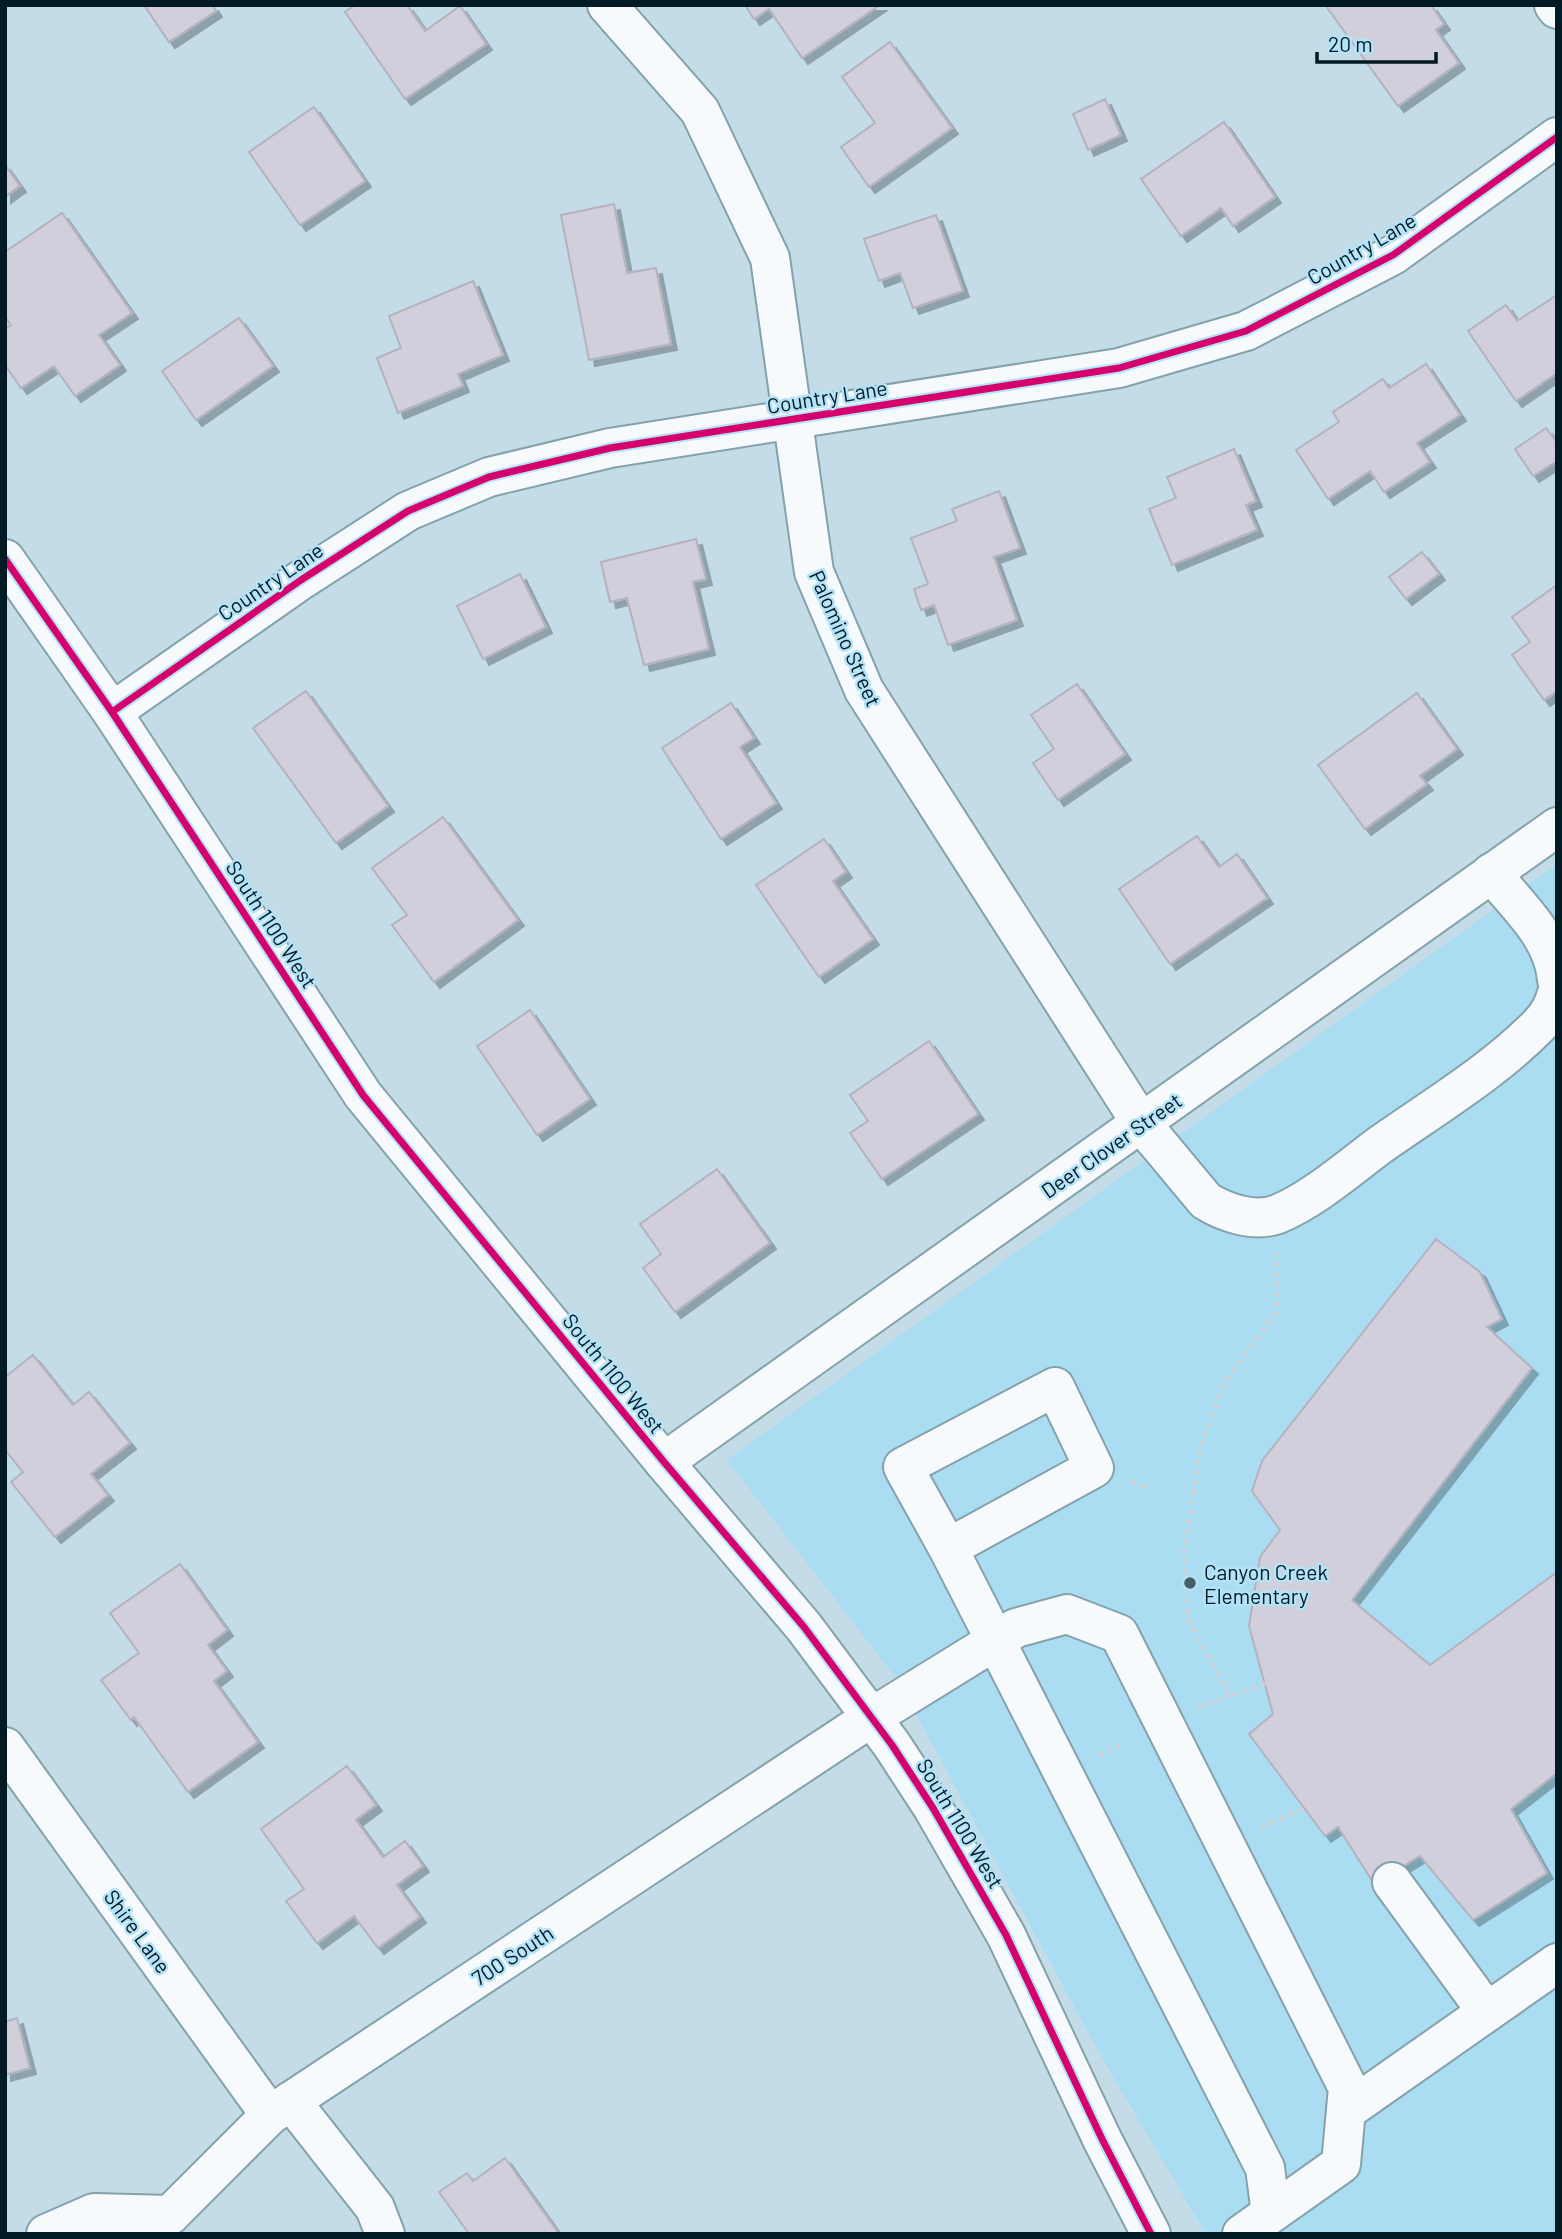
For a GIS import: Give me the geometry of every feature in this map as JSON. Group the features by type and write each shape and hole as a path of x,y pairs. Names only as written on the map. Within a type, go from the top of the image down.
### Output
{"street":[{"name":"Palomino Street","path":"607,5 700,111 770,258 814,572 864,690 1140,1123 1206,1201 1218,1208 1257,1219 1278,1214 1326,1184 1505,1055 1541,1023 1554,1005 1557,993"},
{"name":"Country Lane","path":"112,712 301,580 408,511 489,477 610,448 1119,368 1246,331 1392,255 1557,137"},
{"name":"South 1100 West","path":"5,559 112,712 363,1095 664,1462 804,1627 872,1717 939,1818 1006,1935 1102,2139 1151,2234"},
{"name":"Deer Clover Street","path":"664,1462 1557,827"},
{"path":"1491,873 1543,937 1551,952 1557,980"},
{"path":"948,1548 1094,1468 1055,1387 903,1468 948,1548 1265,2168 1257,2223"},
{"name":"700 South","path":"168,2224 281,2108 872,1717 1016,1628 1067,1614 1119,1634 1348,2088 1341,2164 1257,2223"},
{"name":"Shire Lane","path":"5,1747 281,2108 375,2208 385,2234"},
{"path":"1392,1882 1487,2012"},
{"path":"1346,2110 1557,1963"},
{"path":"46,2234 94,2213 168,2224"}],"path":[{"path":"1230,1696 1189,1621 1184,1552 1200,1448 1220,1393 1225,1382 1277,1311 1276,1244"},
{"path":"1187,1711 1265,1683"},
{"path":"1250,1833 1304,1808"}],"shaded area":[{"name":"Canyon Creek Elementary","path":"1557,864 1557,2234 1206,2234 1101,2056 897,1679 727,1460"}],"building":[{"path":"144,5 212,5 216,11 169,42"},
{"path":"355,5 407,5 425,31 460,6 486,44 405,99 345,12"},
{"path":"745,5 880,5 802,58 769,9 754,19"},
{"path":"1431,5 1444,24 1436,30 1459,63 1398,106 1326,6"},
{"path":"890,42 952,128 869,187 841,147 875,123 842,77"},
{"path":"1105,99 1121,135 1088,150 1073,114"},
{"path":"314,107 365,181 300,225 249,152"},
{"path":"1224,122 1275,197 1233,226 1221,208 1181,236 1141,179"},
{"path":"5,165 20,186 5,197"},
{"path":"614,204 627,273 656,268 671,344 589,360 561,215"},
{"path":"62,213 132,313 99,335 120,365 75,396 54,366 21,388 5,365 5,329 11,325 5,317 5,252"},
{"path":"936,215 963,291 913,308 900,273 879,281 864,239"},
{"path":"473,281 503,355 458,374 463,386 398,413 377,358 401,348 389,316"},
{"path":"1557,295 1557,373 1516,401 1468,331 1506,305 1517,321"},
{"path":"239,318 273,366 196,420 162,371"},
{"path":"1426,364 1460,415 1417,443 1430,462 1384,492 1370,471 1328,499 1296,450 1339,422 1333,412 1383,379 1389,388"},
{"path":"1546,428 1557,443 1557,461 1533,476 1515,449"},
{"path":"1234,449 1256,501 1246,505 1257,530 1172,565 1149,509 1176,498 1167,477"},
{"path":"999,491 1020,548 994,557 1017,620 948,645 934,605 921,610 914,589 928,584 911,538 957,521 952,509"},
{"path":"696,539 706,579 693,582 709,649 644,665 627,598 610,602 601,562"},
{"path":"1422,552 1439,574 1406,599 1389,577"},
{"path":"520,574 546,627 483,659 457,606"},
{"path":"1557,585 1557,691 1544,700 1512,655 1530,642 1512,617"},
{"path":"1077,684 1125,754 1058,800 1033,763 1054,749 1031,715"},
{"path":"306,691 388,806 336,843 253,728"},
{"path":"1417,693 1457,749 1420,776 1427,784 1365,829 1318,765"},
{"path":"731,703 754,738 740,747 776,803 721,839 662,748"},
{"path":"443,817 518,920 434,982 392,925 407,915 372,868"},
{"path":"1197,836 1219,867 1237,854 1267,898 1170,964 1119,889"},
{"path":"824,839 846,872 833,881 873,939 819,977 756,885"},
{"path":"530,1010 590,1099 537,1135 477,1046"},
{"path":"929,1041 978,1114 882,1179 850,1133 868,1121 850,1095"},
{"path":"717,1169 770,1243 675,1312 643,1268 661,1254 640,1224"},
{"name":"Canyon Creek Elementary","path":"1436,1239 1480,1272 1502,1319 1487,1327 1532,1368 1352,1600 1430,1665 1557,1572 1557,1773 1511,1809 1547,1873 1473,1920 1420,1856 1374,1884 1338,1827 1325,1836 1249,1734 1273,1714 1249,1626 1260,1557 1280,1530 1252,1491 1262,1461"},
{"path":"33,1355 73,1405 89,1392 130,1443 91,1474 108,1495 55,1537 11,1482 23,1472 5,1450 5,1377"},
{"path":"180,1564 227,1630 208,1645 227,1671 214,1681 258,1742 188,1792 134,1717 131,1720 101,1680 139,1653 110,1613"},
{"path":"347,1766 376,1805 356,1820 383,1857 405,1841 423,1866 397,1885 420,1917 378,1948 354,1916 317,1943 286,1901 304,1889 261,1829"},
{"path":"17,2018 30,2068 5,2075 5,2022"},
{"path":"505,2158 559,2234 469,2234 439,2192 467,2173 473,2181"}],"cycle path":[{"path":"112,712 301,580 408,511 489,477 610,448 1119,368 1246,331 1393,255 1557,137"},
{"path":"5,559 112,712 363,1095 664,1462 804,1627 892,1745 933,1808 1006,1935 1102,2139 1151,2234"}],"place":[{"name":"Canyon Creek Elementary","path":"1190,1583"}]}
